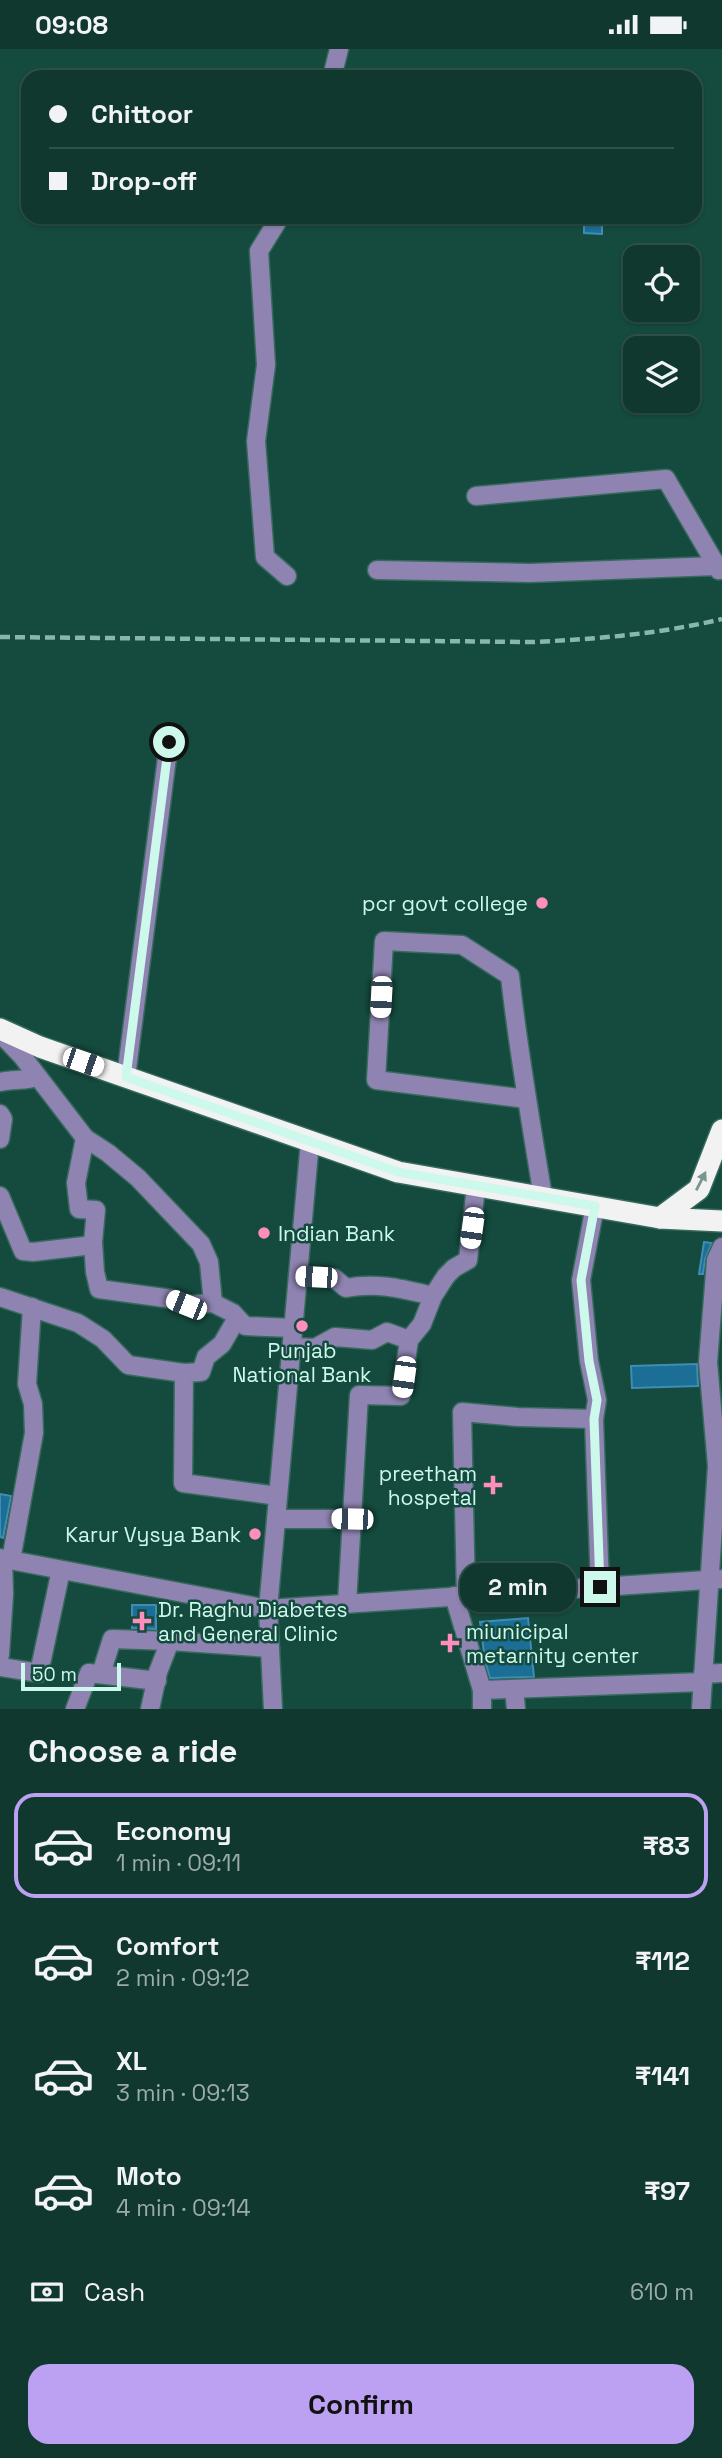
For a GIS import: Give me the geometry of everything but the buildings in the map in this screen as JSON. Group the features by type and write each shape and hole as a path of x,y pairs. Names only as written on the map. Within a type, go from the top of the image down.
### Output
{"highway":[{"path":"0,1031 398,1172 660,1218 722,1221"},
{"path":"660,1218 699,1189 722,1131"}],"street":[{"path":"333,70 339,49"},
{"path":"275,224 258,251 267,365 256,441 265,557 287,576"},
{"path":"475,496 666,479 720,570"},
{"path":"377,570 530,573 716,566 720,570"},
{"path":"126,1077 169,742"},
{"path":"527,1099 376,1080 384,941 462,945 510,976 542,1197"},
{"path":"0,1031 76,1123 85,1138 138,1178 201,1244 209,1262 213,1303"},
{"path":"0,1082 37,1077"},
{"path":"0,1114 3,1119 0,1139"},
{"path":"85,1138 76,1183 79,1209 96,1210 93,1244 99,1289 172,1299 186,1305 213,1303 245,1326 293,1328"},
{"path":"273,1709 268,1609 310,1141"},
{"path":"347,1604 359,1395 401,1396 409,1340 422,1324 432,1296 454,1268 468,1260 476,1186"},
{"path":"0,1196 23,1251 93,1244"},
{"path":"595,1206 581,1280 589,1361 597,1400 594,1419 600,1587"},
{"path":"701,1709 716,1579 720,1466 708,1362 716,1260 722,1247"},
{"path":"298,1276 334,1278 346,1288 362,1285 390,1286 432,1296"},
{"path":"0,1297 78,1323 103,1339 128,1365 184,1373 201,1372 206,1357 222,1344 237,1318"},
{"path":"0,1655 5,1559 34,1433 33,1404 27,1384 32,1307"},
{"path":"292,1347 314,1348 335,1337 372,1340 387,1332 409,1340"},
{"path":"184,1373 183,1483 278,1496"},
{"path":"482,1709 482,1690 460,1596 462,1412 594,1419"},
{"path":"276,1519 352,1519"},
{"path":"5,1559 268,1609 716,1579"},
{"path":"0,1667 39,1673 61,1570"},
{"path":"101,1674 112,1639 270,1649"},
{"path":"150,1709 170,1641"},
{"path":"75,1709 89,1673 157,1681"},
{"path":"482,1690 703,1678 722,1673"},
{"path":"514,1689 516,1709"}],"railway":[{"path":"0,637 533,642 628,635 722,619"}],"place":[{"name":"pcr govt college","path":"542,903"},
{"name":"Indian Bank","path":"264,1233"},
{"name":"Punjab National Bank","path":"302,1326"},
{"name":"preetham hospetal","path":"493,1485"},
{"name":"Karur Vysya Bank","path":"255,1534"},
{"name":"Dr. Raghu Diabetes and General Clinic","path":"142,1621"},
{"name":"miunicipal metarnity center","path":"450,1643"}],"route":[{"path":"169,742 126,1077 398,1172 595,1206 581,1280 589,1361 597,1400 594,1419 600,1587"}]}
